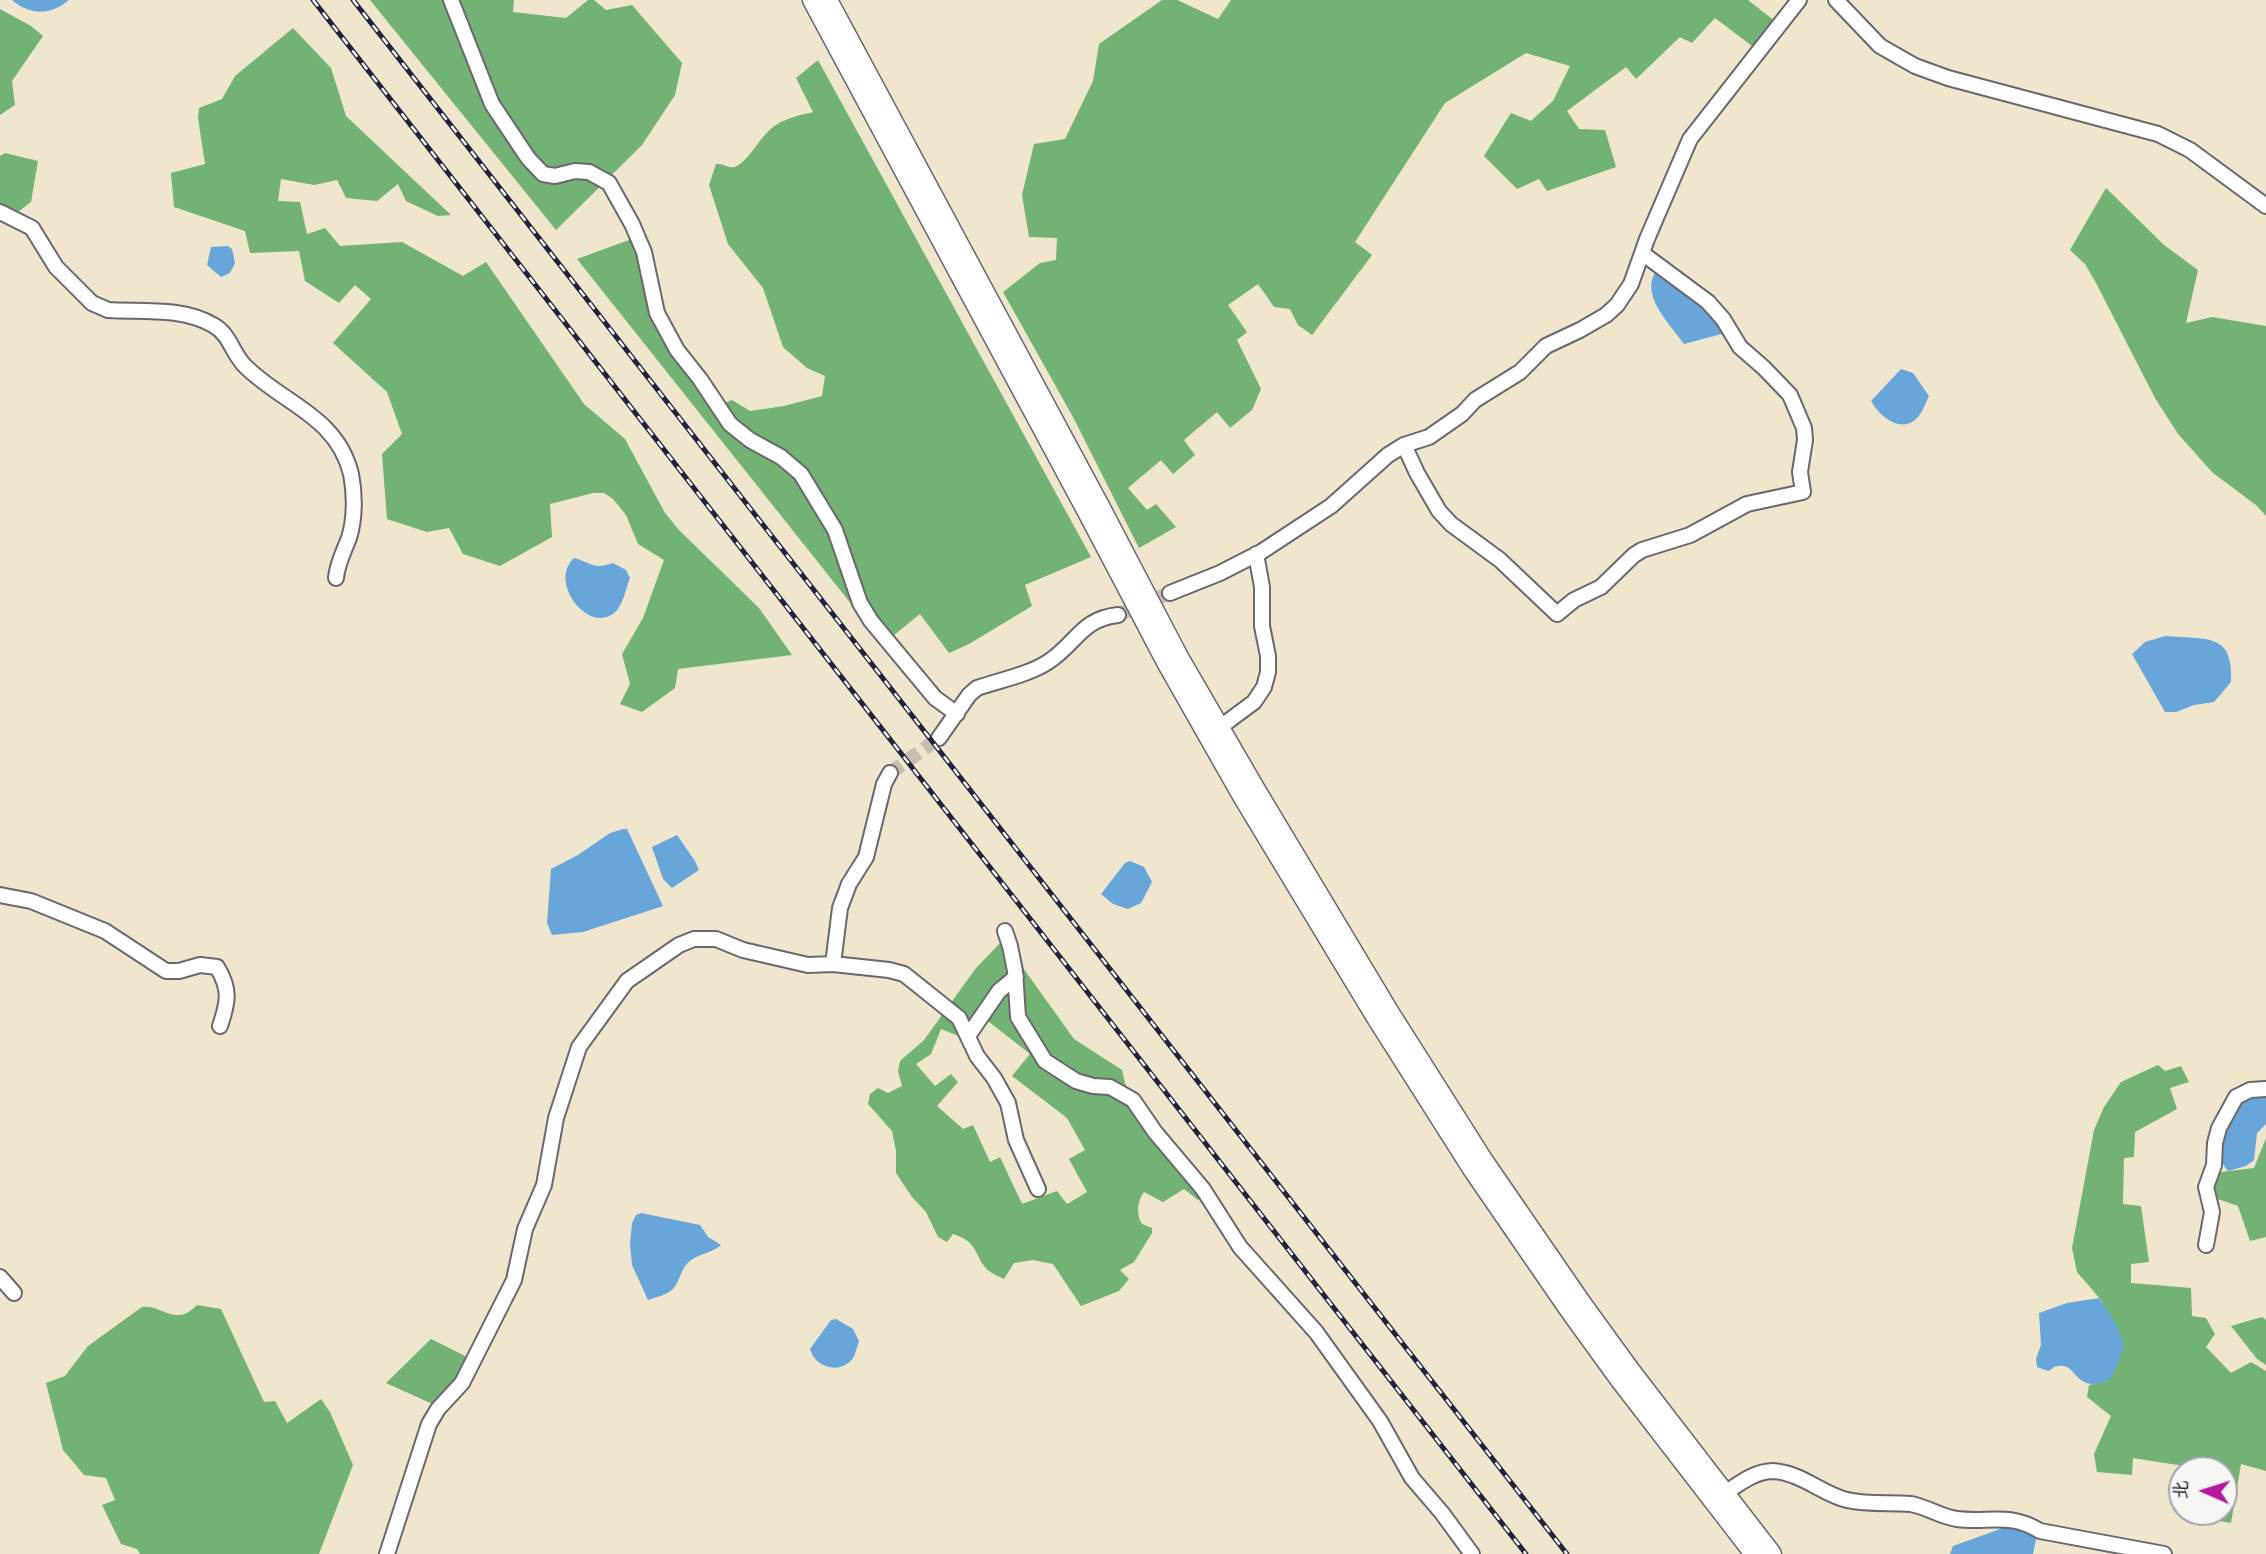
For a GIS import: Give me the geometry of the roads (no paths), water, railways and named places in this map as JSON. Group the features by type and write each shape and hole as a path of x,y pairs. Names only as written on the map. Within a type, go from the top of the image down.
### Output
{"main road":[{"path":"811,0 1173,675 1368,1005 1472,1169 1576,1320 1754,1554"},
{"path":"828,0 1219,728 1387,1009 1484,1161 1630,1371 1772,1554"}],"street":[{"path":"451,0 492,104 528,158 543,174 555,176 575,171 589,172 608,183 632,224 644,252 657,313 677,350 730,424 750,440 781,457 801,474 835,530 860,603 871,621 935,698 957,714"},
{"path":"1170,593 1220,573 1256,554 1331,506 1388,455 1404,445 1429,437 1461,414 1475,400 1520,372 1546,346 1606,315 1622,299 1631,284 1690,139 1799,0"},
{"path":"1836,0 1880,46 1906,63 1948,78 2158,134 2190,150 2266,206"},
{"path":"0,212 32,228 56,267 98,307 108,310 177,313 213,325 227,336 245,366 275,390 304,408 333,435 351,475 353,508 350,532 337,566 336,578"},
{"path":"1404,445 1439,511 1451,524 1500,560 1557,614 1574,600 1601,587 1642,550 1690,535 1747,504 1803,492 1800,465 1805,440 1804,428 1790,395 1740,347 1723,319 1708,302 1642,253"},
{"path":"1219,728 1254,702 1264,687 1268,672 1262,626 1262,587 1256,554"},
{"path":"939,738 969,695 977,688 1046,663 1089,624 1102,617 1118,615"},
{"path":"833,964 842,902 849,884 866,857 884,784 890,773"},
{"path":"0,895 31,901 105,931 166,971 179,971 200,965 217,967 228,999 220,1026"},
{"path":"1005,930 1016,977 1018,1017 1045,1061 1076,1081 1115,1088 1126,1094 1138,1107 1155,1132 1203,1189 1240,1247 1316,1332 1380,1421 1412,1478 1472,1554"},
{"path":"387,1554 429,1424 438,1409 462,1383 514,1280 525,1228 544,1185 556,1118 579,1047 623,986 679,945 694,939 716,939 743,950 808,965 833,964 904,974 959,1018 976,1056 994,1078 1008,1103 1016,1140 1038,1189"},
{"path":"968,1036 999,991 1016,977"},
{"path":"2206,1245 2211,1212 2206,1187 2214,1166 2219,1128 2236,1097 2250,1090 2266,1088"},
{"path":"0,1277 14,1293"},
{"path":"1725,1493 1754,1475 1773,1471 1804,1479 1836,1496 1850,1500 1912,1504 1959,1520 2004,1519 2026,1522 2040,1531 2164,1554"}],"water":[{"path":"12,0 69,0 55,9 41,12 26,9"},
{"path":"228,246 232,249 235,263 230,273 221,277 207,265 211,247"},
{"path":"1657,270 1704,302 1725,333 1684,344 1658,309 1654,299 1652,279"},
{"path":"1901,369 1913,373 1929,396 1918,417 1905,424 1898,424 1886,418 1871,401"},
{"path":"574,558 597,566 613,563 626,570 630,578 622,601 614,613 604,618 593,617 575,602 568,591 566,580 567,568"},
{"path":"2165,636 2214,641 2228,654 2231,682 2214,702 2194,705 2176,712 2165,712 2132,654 2145,642"},
{"path":"627,829 663,906 583,932 552,935 547,923 551,869 578,855 610,833"},
{"path":"677,835 699,870 672,888 663,879 652,847"},
{"path":"1130,861 1144,867 1152,882 1141,903 1128,909 1113,904 1101,894 1125,863"},
{"path":"2266,1092 2266,1124 2257,1133 2254,1160 2246,1166 2228,1171 2223,1163 2221,1147 2234,1103"},
{"path":"641,1213 700,1225 708,1237 721,1245 687,1263 671,1291 648,1300 632,1265 630,1244 632,1223 636,1215"},
{"path":"2099,1298 2117,1327 2123,1343 2122,1352 2109,1380 2089,1384 2064,1366 2048,1371 2037,1367 2036,1359 2041,1345 2039,1313 2067,1303"},
{"path":"836,1319 853,1329 859,1341 853,1358 835,1368 817,1361 810,1349 831,1320"},
{"path":"2018,1526 2037,1534 2033,1554 1950,1554 1953,1546 2003,1528"}],"tunnel":[{"path":"1118,615 1170,593"},
{"path":"890,773 939,738"}],"railway":[{"path":"313,0 1526,1554"},
{"path":"353,0 1567,1554"}]}
